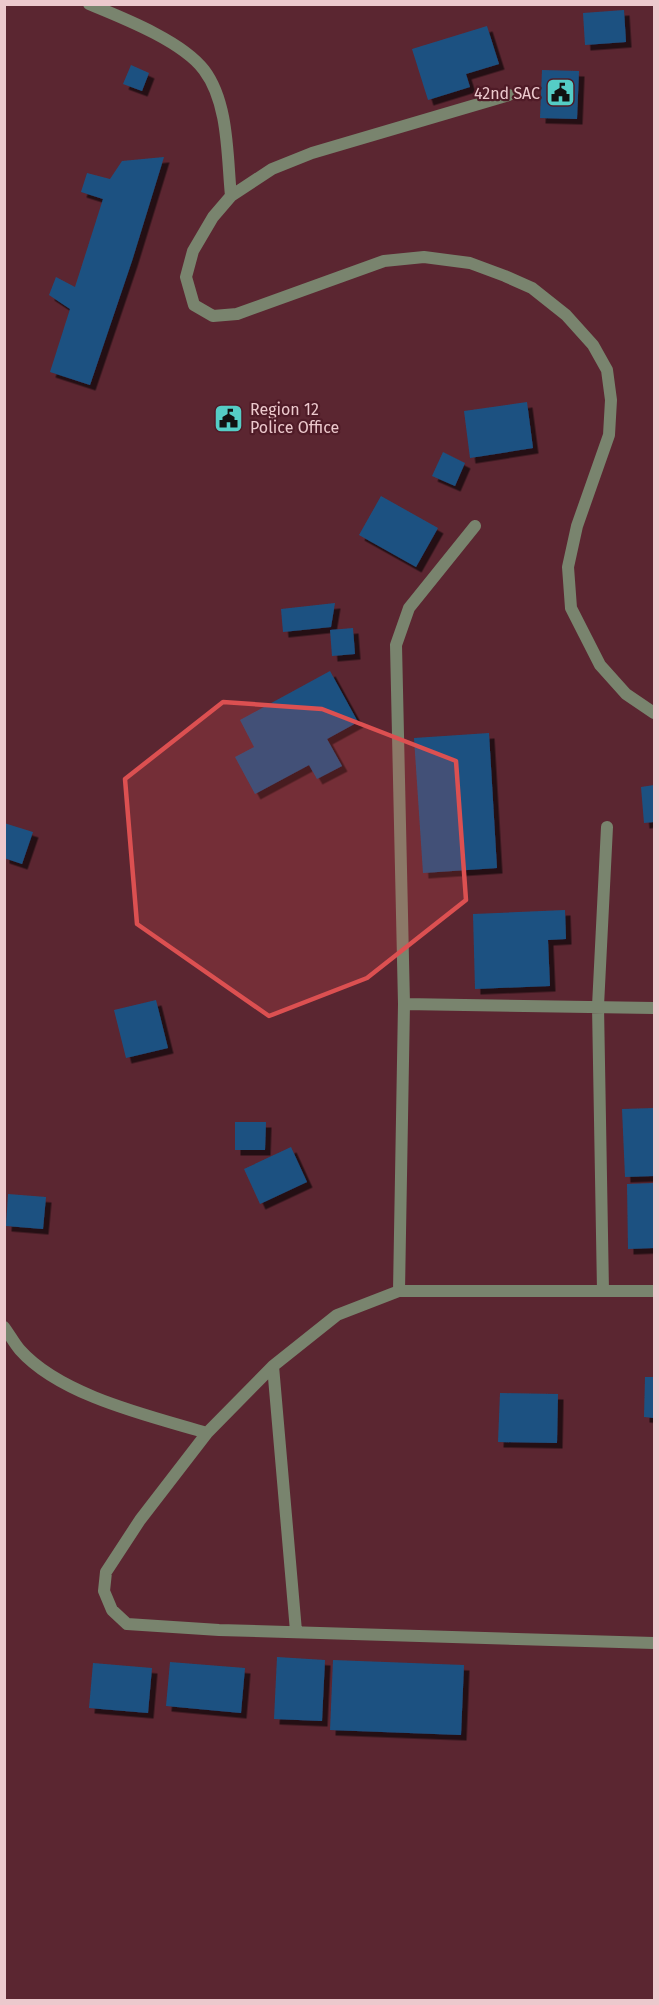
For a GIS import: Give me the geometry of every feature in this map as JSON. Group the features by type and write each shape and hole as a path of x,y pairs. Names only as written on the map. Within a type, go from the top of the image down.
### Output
{"lane":[{"path":"89,4 155,33 204,70 221,112 231,196"},
{"path":"509,95 312,153 272,169 231,196 213,217 193,251 186,277 194,305 213,316 237,314 384,261 424,258 470,263 532,288 566,315 593,345 607,370 611,400 609,435 577,526 568,567 572,608 600,665 626,694 654,712"},
{"path":"399,1292 404,1004 396,645 409,609 475,526"},
{"path":"603,1291 598,1006 607,827"},
{"path":"404,1004 654,1008"},
{"path":"654,1291 399,1292 337,1314 273,1366 207,1433 140,1520 106,1572 104,1591 112,1610 128,1624 219,1630 654,1643"},
{"path":"4,1327 20,1351 58,1380 120,1407 207,1433"},
{"path":"273,1366 296,1631"}],"highlighted area":[{"path":"223,702 322,709 456,761 466,900 367,978 269,1016 137,924 125,779"}],"building":[{"path":"624,10 626,42 585,45 583,13"},
{"path":"487,26 499,64 466,74 470,87 428,100 412,49"},
{"path":"131,65 149,73 142,91 123,84"},
{"path":"542,70 579,71 577,119 540,118"},
{"path":"164,157 90,385 50,372 70,309 49,295 56,277 75,287 103,199 81,192 87,173 110,179 122,161"},
{"path":"527,402 533,448 470,458 464,411"},
{"path":"443,452 465,463 455,486 432,476"},
{"path":"381,496 438,528 416,567 359,535"},
{"path":"335,603 331,627 283,632 281,609"},
{"path":"353,628 355,654 332,656 330,630"},
{"path":"330,671 358,722 327,739 342,766 317,779 309,765 255,794 235,757 254,747 240,720"},
{"path":"489,733 497,868 423,873 414,738"},
{"path":"654,785 654,822 644,823 641,787"},
{"path":"4,823 33,832 22,864 4,858"},
{"path":"565,910 566,939 548,940 550,986 475,989 473,914"},
{"path":"156,1000 168,1048 126,1058 114,1010"},
{"path":"654,1108 654,1176 625,1177 622,1109"},
{"path":"235,1122 266,1122 265,1150 235,1150"},
{"path":"291,1147 307,1182 260,1204 244,1169"},
{"path":"654,1183 654,1248 628,1249 627,1184"},
{"path":"8,1194 46,1197 43,1229 6,1226"},
{"path":"645,1377 654,1377 654,1418 644,1417"},
{"path":"500,1393 558,1394 557,1443 498,1442"},
{"path":"277,1657 325,1660 322,1721 274,1719"},
{"path":"333,1660 464,1665 461,1735 330,1730"},
{"path":"170,1662 245,1668 241,1713 166,1706"},
{"path":"93,1663 152,1668 148,1713 89,1708"}],"place":[{"name":"42nd SAC","path":"561,93"},
{"name":"Region 12 Police Office","path":"229,418"}]}
